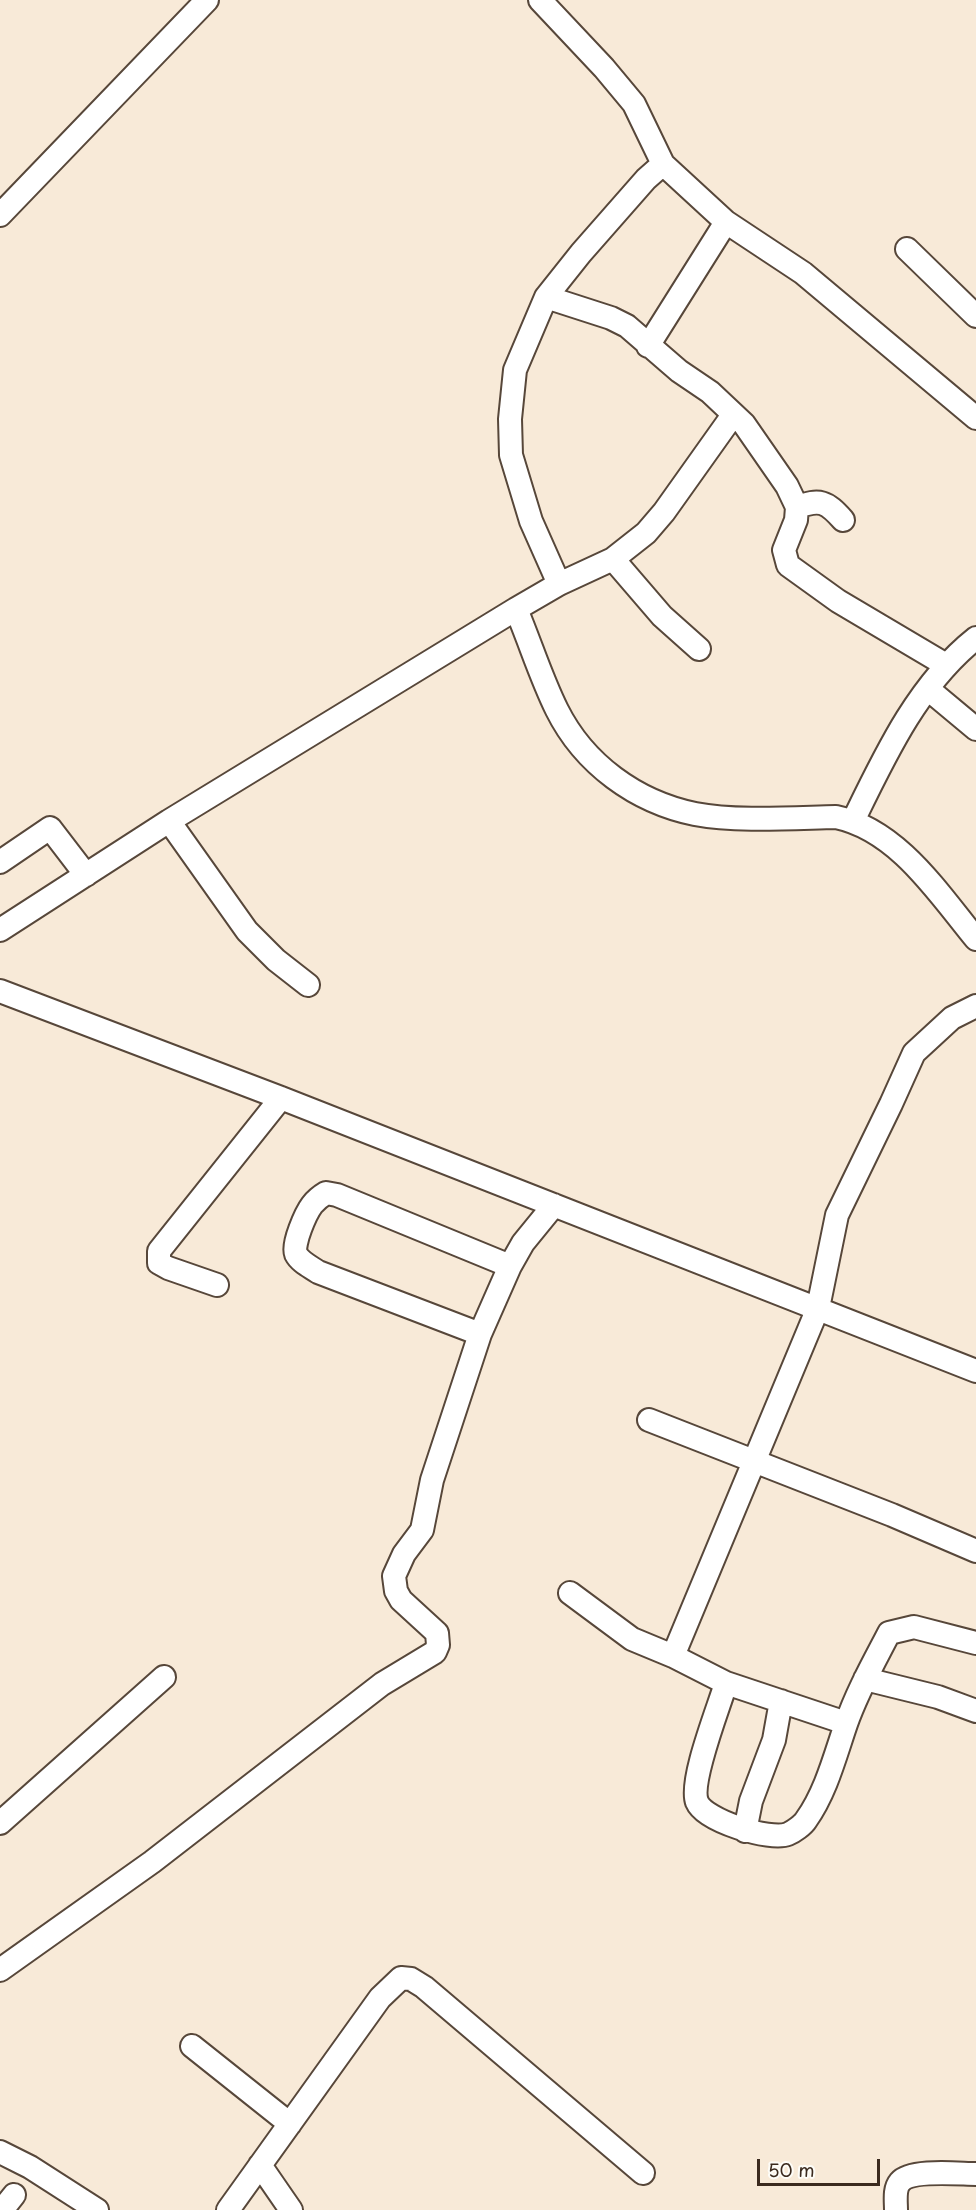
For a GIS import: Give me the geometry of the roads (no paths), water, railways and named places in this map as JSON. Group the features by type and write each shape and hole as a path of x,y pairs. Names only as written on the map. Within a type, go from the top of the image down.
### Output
{"street":[{"path":"0,215 207,0"},
{"path":"540,0 604,68 634,104 663,164 726,222 803,273 976,418"},
{"path":"560,584 531,521 511,455 510,419 515,370 546,297 646,179 663,164"},
{"path":"648,346 726,222"},
{"path":"907,249 976,316"},
{"path":"546,297 611,318 627,326 679,371 710,392 744,424 787,486 797,507 796,520 784,550 788,565 838,601 946,665"},
{"path":"0,930 169,821 516,609 560,584 613,559 646,533 664,512 734,415"},
{"path":"797,507 810,502 823,502 843,520"},
{"path":"613,559 662,616 699,649"},
{"path":"516,609 557,710 574,739 591,759 640,795 667,806 712,816 836,817 853,821 894,848 927,877 976,939"},
{"path":"853,821 883,759 909,715 946,665 976,638"},
{"path":"928,689 976,729"},
{"path":"169,821 247,932 276,960 308,985"},
{"path":"0,862 50,828 86,875"},
{"path":"0,990 976,1371"},
{"path":"673,1656 818,1308 837,1215 914,1053 952,1018 976,1006"},
{"path":"217,1286 159,1263 159,1251 281,1098"},
{"path":"480,1334 318,1272 296,1254 295,1245 299,1232 311,1206 326,1193 337,1195 510,1266"},
{"path":"0,1970 152,1862 382,1684 435,1652 438,1645 437,1633 401,1600 396,1591 394,1576 404,1554 422,1530 432,1480 480,1334 510,1266 523,1243 554,1205"},
{"path":"649,1420 892,1515 976,1551"},
{"path":"570,1593 632,1639 673,1656 726,1683 846,1723"},
{"path":"726,1683 697,1774 696,1801 705,1812 745,1831 786,1835 805,1822 835,1762 846,1723 865,1679 889,1633 914,1627 976,1643"},
{"path":"0,1823 164,1677"},
{"path":"865,1679 938,1697 976,1711"},
{"path":"745,1831 752,1801 774,1740 781,1701"},
{"path":"228,2210 380,1998 401,1978 411,1979 424,1987 644,2173"},
{"path":"192,2046 290,2124"},
{"path":"0,2152 30,2167 97,2210"},
{"path":"261,2165 291,2210"},
{"path":"896,2210 896,2192 900,2182 909,2177 929,2174 976,2174"}]}
